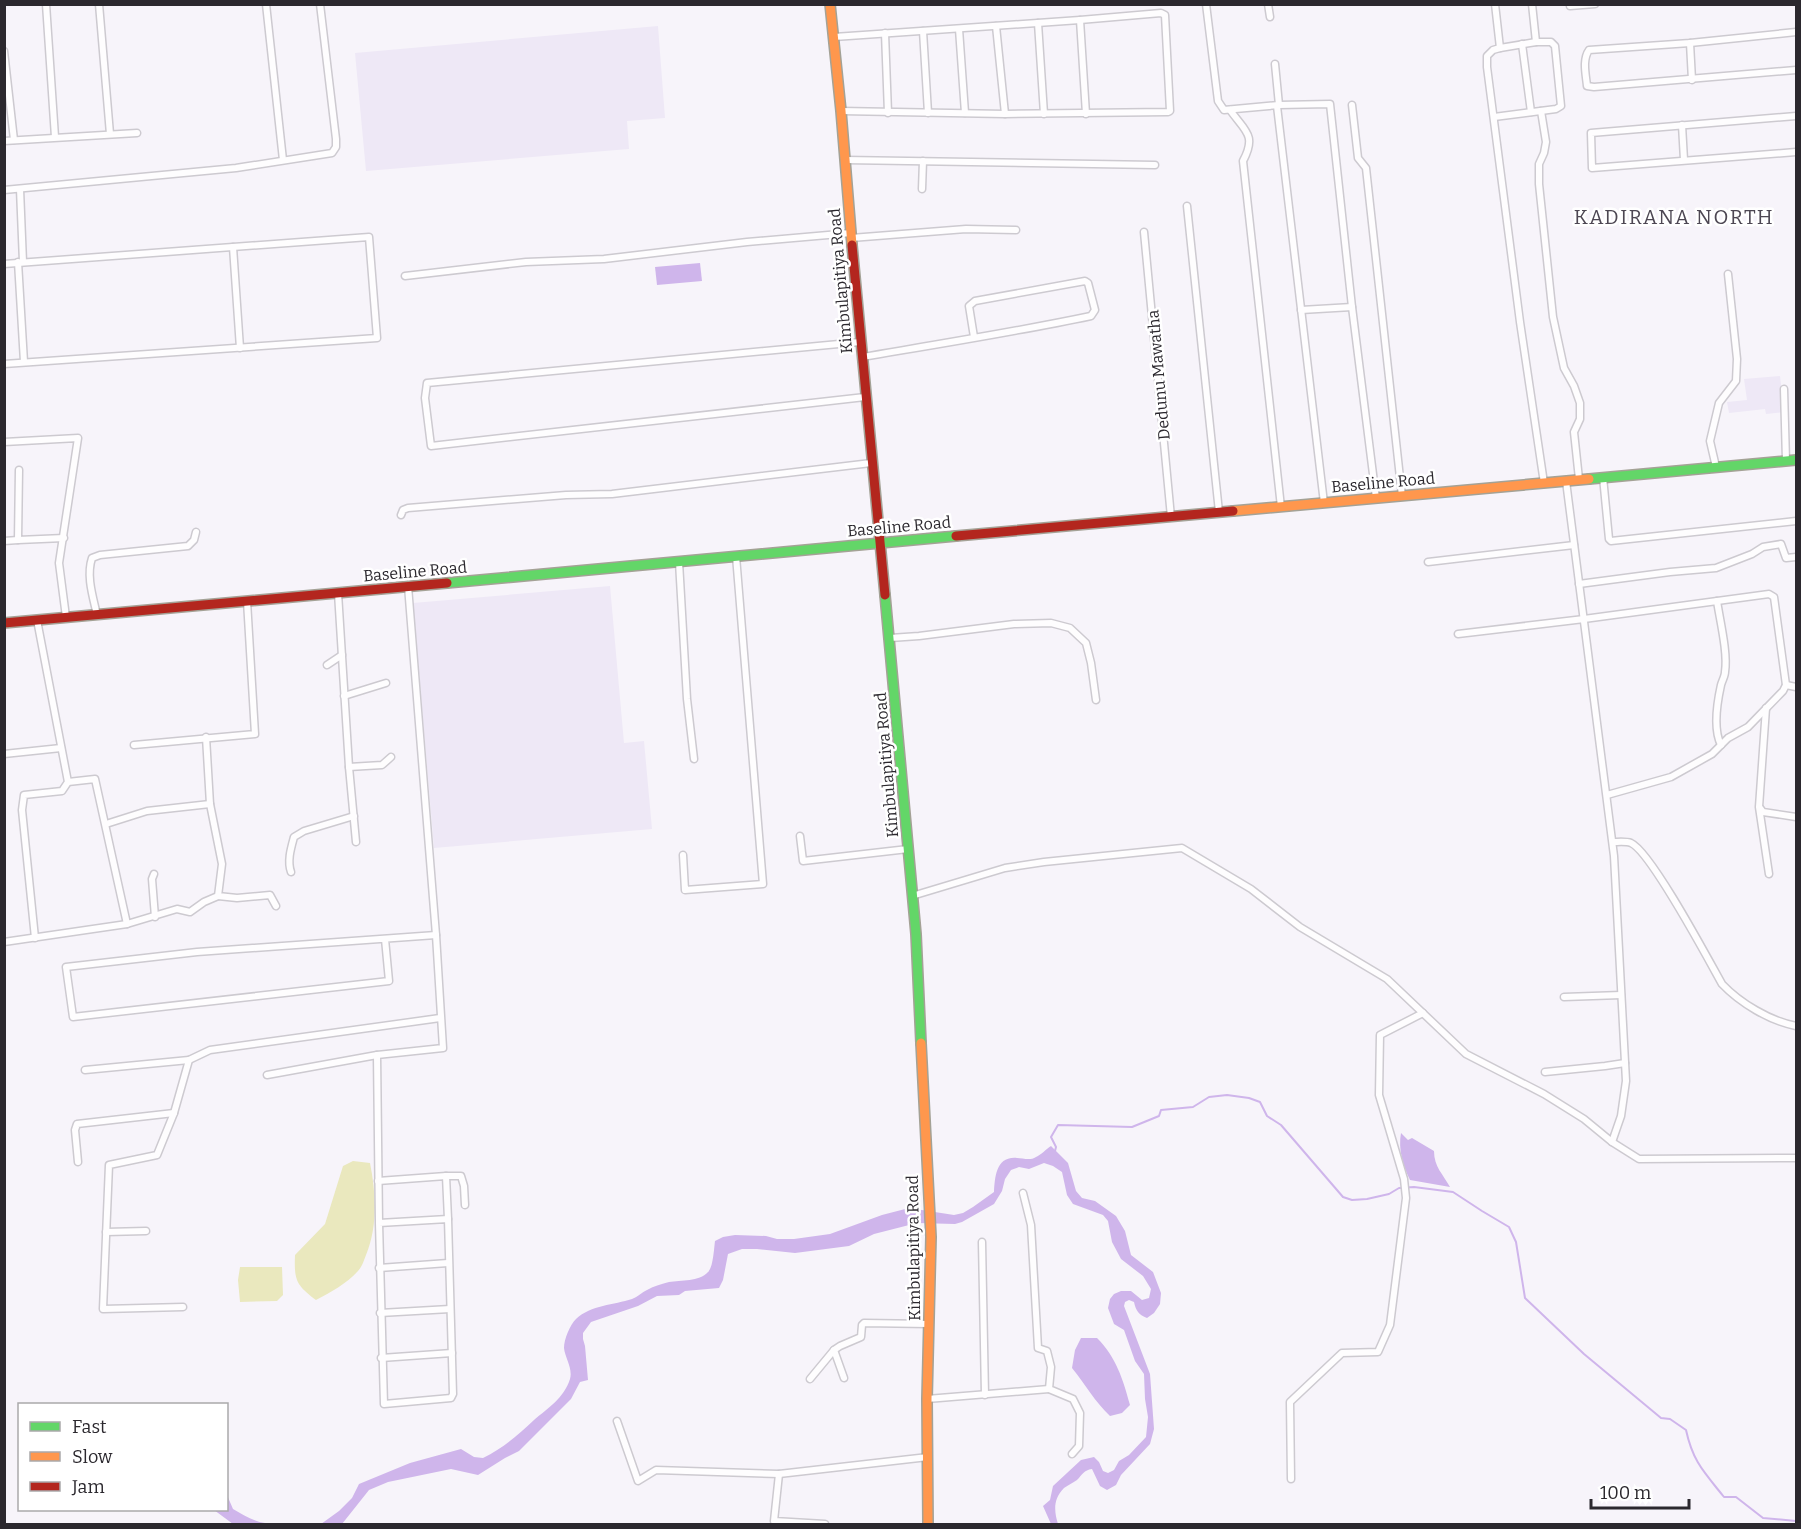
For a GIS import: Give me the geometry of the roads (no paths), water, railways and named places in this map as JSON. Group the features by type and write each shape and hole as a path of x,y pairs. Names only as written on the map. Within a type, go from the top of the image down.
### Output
{"main road":[{"name":"Kimbulapitiya Road","path":"830,4 916,934 931,1237 927,1399 928,1524"},
{"name":"Baseline Road","path":"4,623 1797,460"}],"street":[{"path":"46,4 55,137"},
{"path":"99,4 110,134"},
{"path":"266,4 283,160"},
{"path":"4,190 236,168 332,153 336,147 320,4"},
{"path":"1206,4 1218,101 1224,110 1330,104 1352,307 1377,498"},
{"path":"1268,4 1270,18"},
{"path":"1495,4 1500,48"},
{"path":"1532,4 1536,42"},
{"path":"1570,6 1595,4"},
{"path":"834,37 1161,13 1165,15 1170,111 1168,112 1005,114 841,111"},
{"path":"1080,20 1086,114"},
{"path":"1038,23 1044,114"},
{"path":"996,26 1005,114"},
{"path":"959,29 964,113"},
{"path":"922,31 928,113"},
{"path":"1797,32 1588,50 1585,66 1587,86 1590,87 1797,70"},
{"path":"885,33 888,113"},
{"path":"1494,117 1560,107 1555,46 1551,42 1500,48 1493,50 1487,56 1494,117 1520,322 1544,483"},
{"path":"1690,43 1692,80"},
{"path":"1522,44 1531,112"},
{"path":"4,51 14,140"},
{"path":"1275,64 1324,503"},
{"path":"1352,105 1358,158 1366,168 1402,496"},
{"path":"1230,110 1250,140 1250,149 1243,161 1281,507"},
{"path":"1541,111 1546,142 1539,164 1539,183 1553,317 1564,368 1574,386 1580,404 1580,420 1575,432 1579,479"},
{"path":"1797,116 1591,133 1592,168 1797,152"},
{"path":"1682,125 1684,160"},
{"path":"4,141 137,133"},
{"path":"845,160 1155,165"},
{"path":"922,189 923,161"},
{"path":"20,189 24,362"},
{"path":"1187,206 1219,512"},
{"path":"405,276 526,262 604,259 747,242 966,229 1016,230"},
{"name":"Dedunu Mawatha","path":"1144,232 1171,517"},
{"path":"4,264 369,237 377,338 4,364"},
{"path":"232,247 240,348"},
{"path":"1716,467 1710,441 1719,403 1736,381 1737,358 1728,274"},
{"path":"862,357 1029,329 1091,316 1095,310 1088,283 1084,281 975,301 969,306 974,337"},
{"path":"1301,310 1352,307"},
{"path":"860,342 427,383 425,398 431,446 866,397"},
{"path":"1784,389 1786,461"},
{"path":"4,442 78,438 59,563 66,617"},
{"path":"401,515 403,510 408,508 566,495 612,494 871,463"},
{"path":"18,540 19,470"},
{"path":"1603,477 1611,541 1797,521"},
{"path":"1566,481 1612,842 1626,1082 1621,1116 1612,1142"},
{"path":"97,615 91,591 89,565 92,558 100,555 188,546 194,540 196,532"},
{"path":"4,541 64,538"},
{"path":"1580,584 1716,568 1752,554 1763,547 1781,544 1786,558 1797,557"},
{"path":"1428,562 1574,545"},
{"path":"683,855 685,890 764,884 736,556"},
{"path":"679,562 687,699 694,759"},
{"path":"267,1075 377,1055 443,1048 408,586"},
{"path":"338,593 356,842"},
{"path":"1458,634 1584,620 1769,594 1774,597 1786,686 1783,691 1748,727 1728,738 1712,754 1671,777 1607,795"},
{"path":"134,745 255,734 247,601"},
{"path":"1717,601 1725,658 1716,736 1721,745"},
{"path":"35,938 22,810 24,795 62,791 68,782 37,620"},
{"path":"890,638 1051,622 1070,628 1086,643 1096,700"},
{"path":"327,665 342,655"},
{"path":"344,696 386,683"},
{"path":"1786,686 1797,687"},
{"path":"1767,708 1759,807 1769,874"},
{"path":"206,737 210,804 222,864 218,896"},
{"path":"4,754 61,748"},
{"path":"349,767 382,765 391,757"},
{"path":"68,782 95,779 127,924"},
{"path":"106,824 147,811 210,804"},
{"path":"1759,807 1763,812 1797,817"},
{"path":"291,872 289,869 290,854 294,837 304,831 354,816"},
{"path":"800,836 803,861 908,849"},
{"path":"1612,842 1630,842 1639,849 1659,875 1722,984 1730,993 1764,1014 1785,1024 1797,1026"},
{"path":"912,896 1005,868 1044,862 1182,849 1251,889 1300,927 1387,979 1466,1054 1544,1094 1584,1119 1612,1142 1639,1159 1797,1158"},
{"path":"154,874 152,879 155,917"},
{"path":"4,942 127,924 177,909 190,912 218,896 237,898 270,895 276,906"},
{"path":"385,939 389,981 73,1017 66,967 197,952 436,934"},
{"path":"1564,998 1621,995"},
{"path":"1291,1479 1290,1402 1342,1353 1378,1352 1390,1325 1406,1198 1404,1179 1379,1095 1380,1035 1423,1013"},
{"path":"85,1070 189,1060 210,1050 440,1018"},
{"path":"377,1055 379,1268 384,1404 451,1398 453,1394 446,1176"},
{"path":"183,1307 103,1309 109,1164 157,1155 174,1113 189,1060"},
{"path":"1545,1072 1625,1063"},
{"path":"78,1162 75,1130 77,1124 174,1113"},
{"path":"378,1181 461,1176 465,1205"},
{"path":"1023,1193 1031,1225 1038,1348 1047,1351 1051,1367 1049,1389"},
{"path":"379,1223 448,1219"},
{"path":"106,1232 146,1230"},
{"path":"982,1242 984,1395"},
{"path":"379,1268 448,1263"},
{"path":"380,1313 450,1309"},
{"path":"810,1379 834,1350 861,1338 864,1323 929,1324"},
{"path":"834,1350 844,1378"},
{"path":"381,1358 452,1353"},
{"path":"927,1399 1049,1389 1073,1399 1080,1413 1079,1446 1072,1454"},
{"path":"617,1421 638,1481 656,1470 778,1474 928,1457"},
{"path":"778,1474 774,1521 825,1524"}],"waterway":[{"path":"1055,1151 1056,1147 1051,1137 1058,1125 1132,1127 1159,1116 1161,1110 1193,1107 1209,1097 1227,1095 1260,1102 1267,1116 1281,1125 1343,1197 1352,1200 1367,1199 1389,1194 1399,1188 1414,1187 1453,1192 1509,1227 1516,1242 1525,1298 1584,1354 1661,1418 1670,1419 1686,1430 1696,1459 1724,1497 1736,1497 1763,1518 1796,1521"}],"district":[{"name":"KADIRANA NORTH","path":"1674,217"}]}
